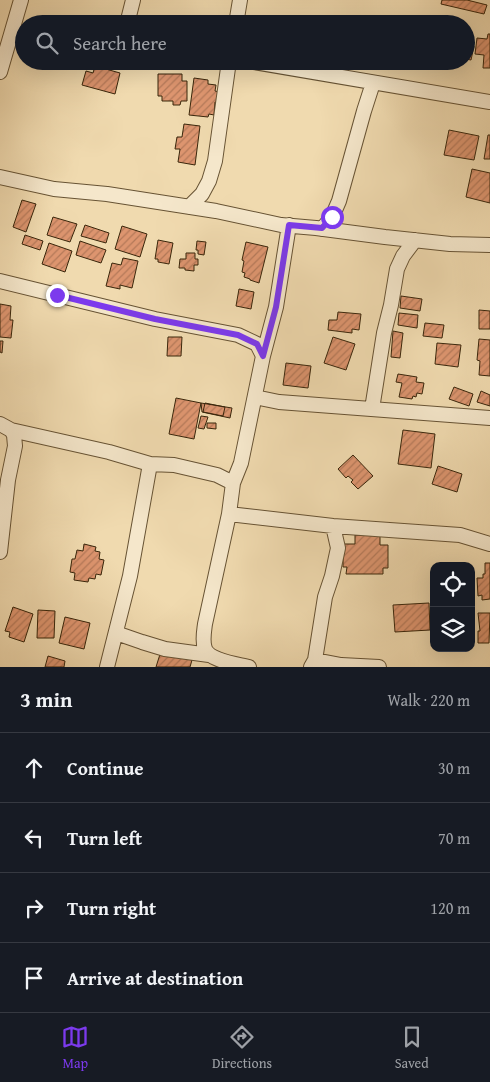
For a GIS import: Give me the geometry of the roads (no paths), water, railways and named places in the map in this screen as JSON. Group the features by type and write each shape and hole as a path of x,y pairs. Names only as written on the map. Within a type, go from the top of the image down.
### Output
{"street":[{"path":"17,15 21,0"},
{"path":"129,15 133,0"},
{"path":"238,15 240,0"},
{"path":"0,72 15,21"},
{"path":"189,207 202,194 215,161 228,70"},
{"path":"299,70 490,102"},
{"path":"322,228 332,217 339,201 373,83"},
{"path":"0,177 54,189 107,194 289,225 450,244 490,245"},
{"path":"209,655 205,648 205,624 229,514 233,483 240,463 263,356 276,307 289,225"},
{"path":"372,409 384,333 397,270 403,256 415,240"},
{"path":"0,281 155,319 238,335 257,344 263,356"},
{"path":"255,397 279,402 490,418"},
{"path":"5,427 150,464 174,465 217,475 233,483"},
{"path":"0,552 8,480 15,446 14,435 5,427"},
{"path":"108,667 130,576 150,464"},
{"path":"229,514 333,526 460,535 490,544"},
{"path":"333,526 338,548 325,597 312,664 379,667"},
{"path":"116,633 165,649 209,655 249,667"}]}
